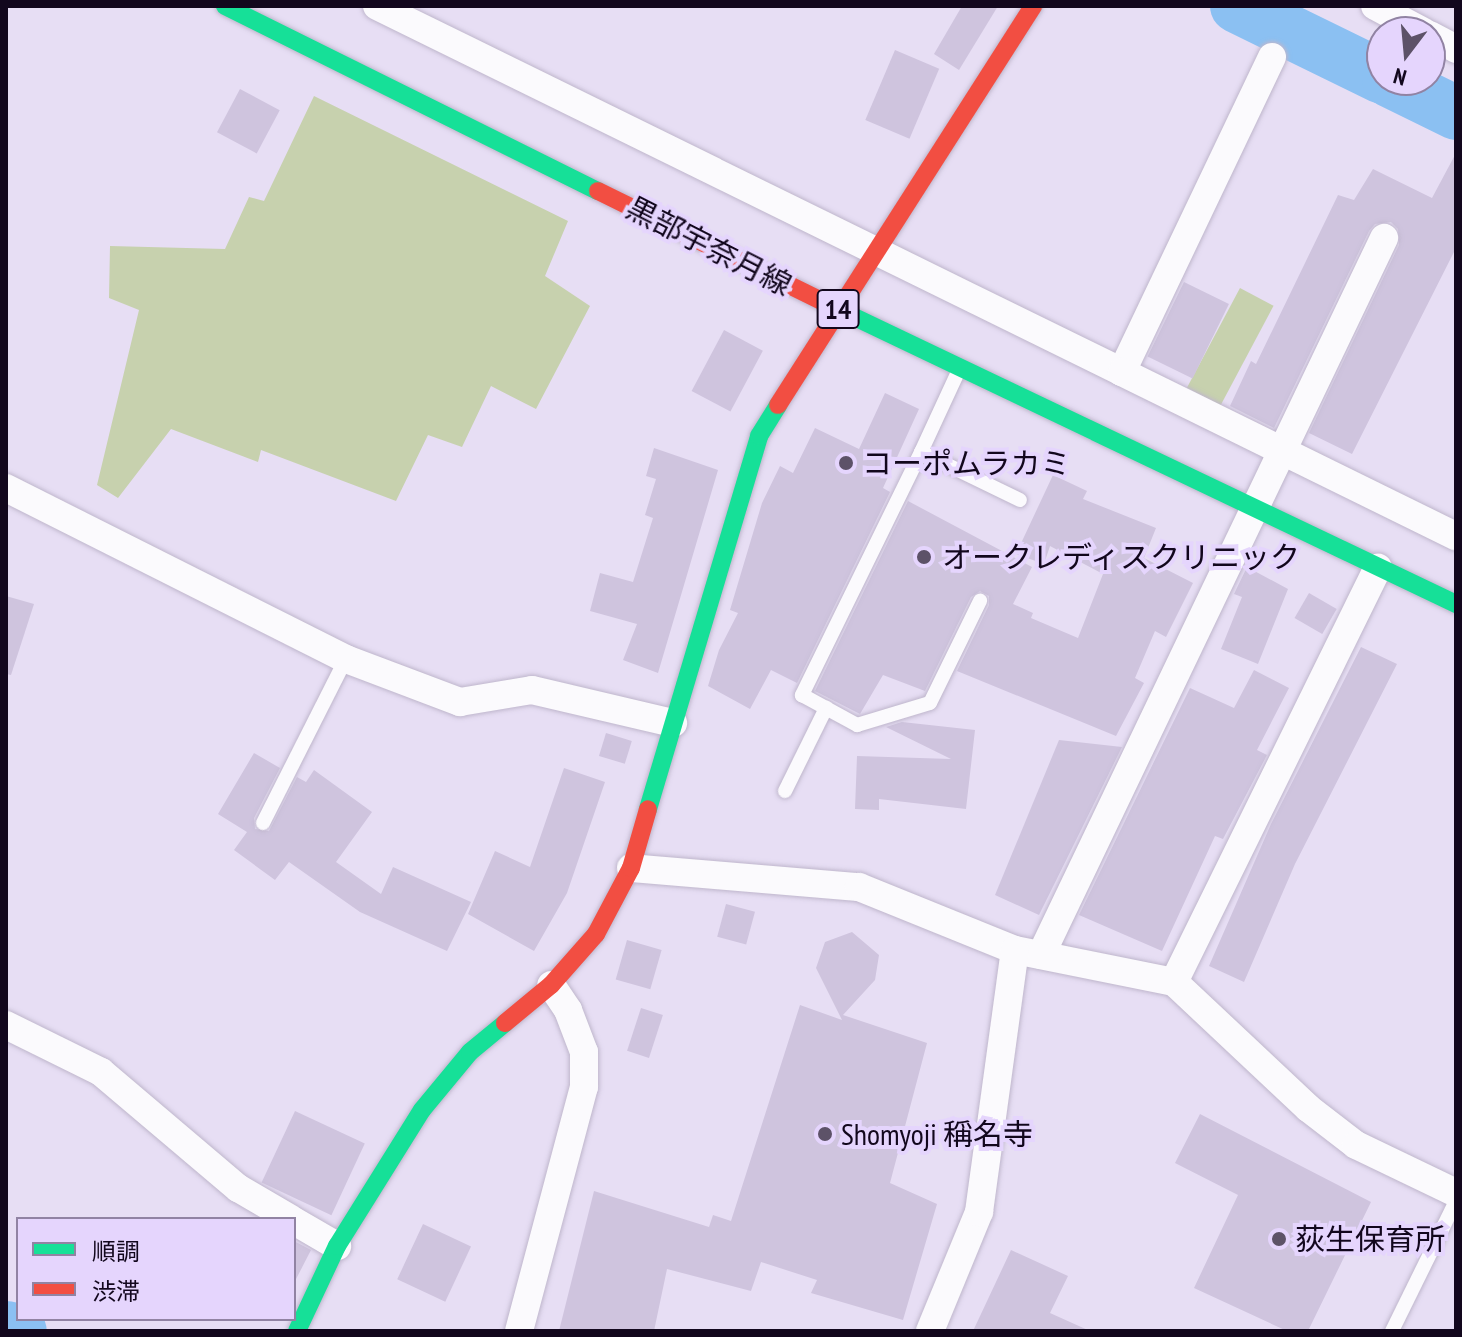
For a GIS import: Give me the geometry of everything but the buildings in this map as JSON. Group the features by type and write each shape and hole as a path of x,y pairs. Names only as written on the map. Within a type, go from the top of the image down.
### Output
{"street":[{"name":"黒部宇奈月線","path":"225,6 836,308 1456,604"},
{"path":"377,6 1456,536"},
{"path":"297,1331 337,1246 441,1086 470,1052 551,985 596,934 631,868 759,436 872,251 1033,6"},
{"path":"1375,6 1394,16"},
{"path":"1122,372 1272,57"},
{"path":"930,1331 979,1212 1028,953 1253,507 1384,238"},
{"path":"6,488 346,659 460,702 532,690 673,723"},
{"path":"1174,982 1378,567"},
{"path":"631,868 859,887 1028,953 1174,982 1308,1108 1356,1145 1456,1193"},
{"path":"519,1331 584,1087 584,1052 568,1010 551,985"},
{"path":"6,1025 101,1072 238,1188 287,1217"},
{"path":"296,1222 337,1246"}],"lane":[{"path":"960,368 802,695 857,725 930,703 980,601"},
{"path":"921,452 1020,500"},
{"path":"263,823 346,659"},
{"path":"785,791 826,708"},
{"path":"1392,1331 1456,1201"}],"green space":[{"path":"314,96 568,221 545,276 590,306 536,409 491,386 462,447 428,435 396,501 261,450 258,462 171,429 118,498 97,485 139,310 109,298 110,246 225,249 249,197 264,201"},
{"path":"1240,288 1274,306 1221,406 1187,388"}],"waterway":[{"path":"1237,6 1366,69"},
{"path":"1421,96 1456,113"},
{"path":"6,1328 20,1331"}],"traffic: fast":[{"path":"225,6 598,191"},
{"path":"848,314 1456,604"},
{"path":"648,809 759,436 778,405"},
{"path":"297,1331 337,1246 422,1110 470,1052 505,1023"}],"traffic: jam":[{"path":"778,405 1033,6"},
{"path":"598,191 848,314"},
{"path":"505,1023 551,985 596,934 631,868 648,809"}],"place":[{"name":"コーポムラカミ","path":"846,463"},
{"name":"オークレディスクリニック","path":"924,557"},
{"name":"Shomyoji 稱名寺","path":"825,1134"},
{"name":"荻生保育所","path":"1279,1239"}]}
